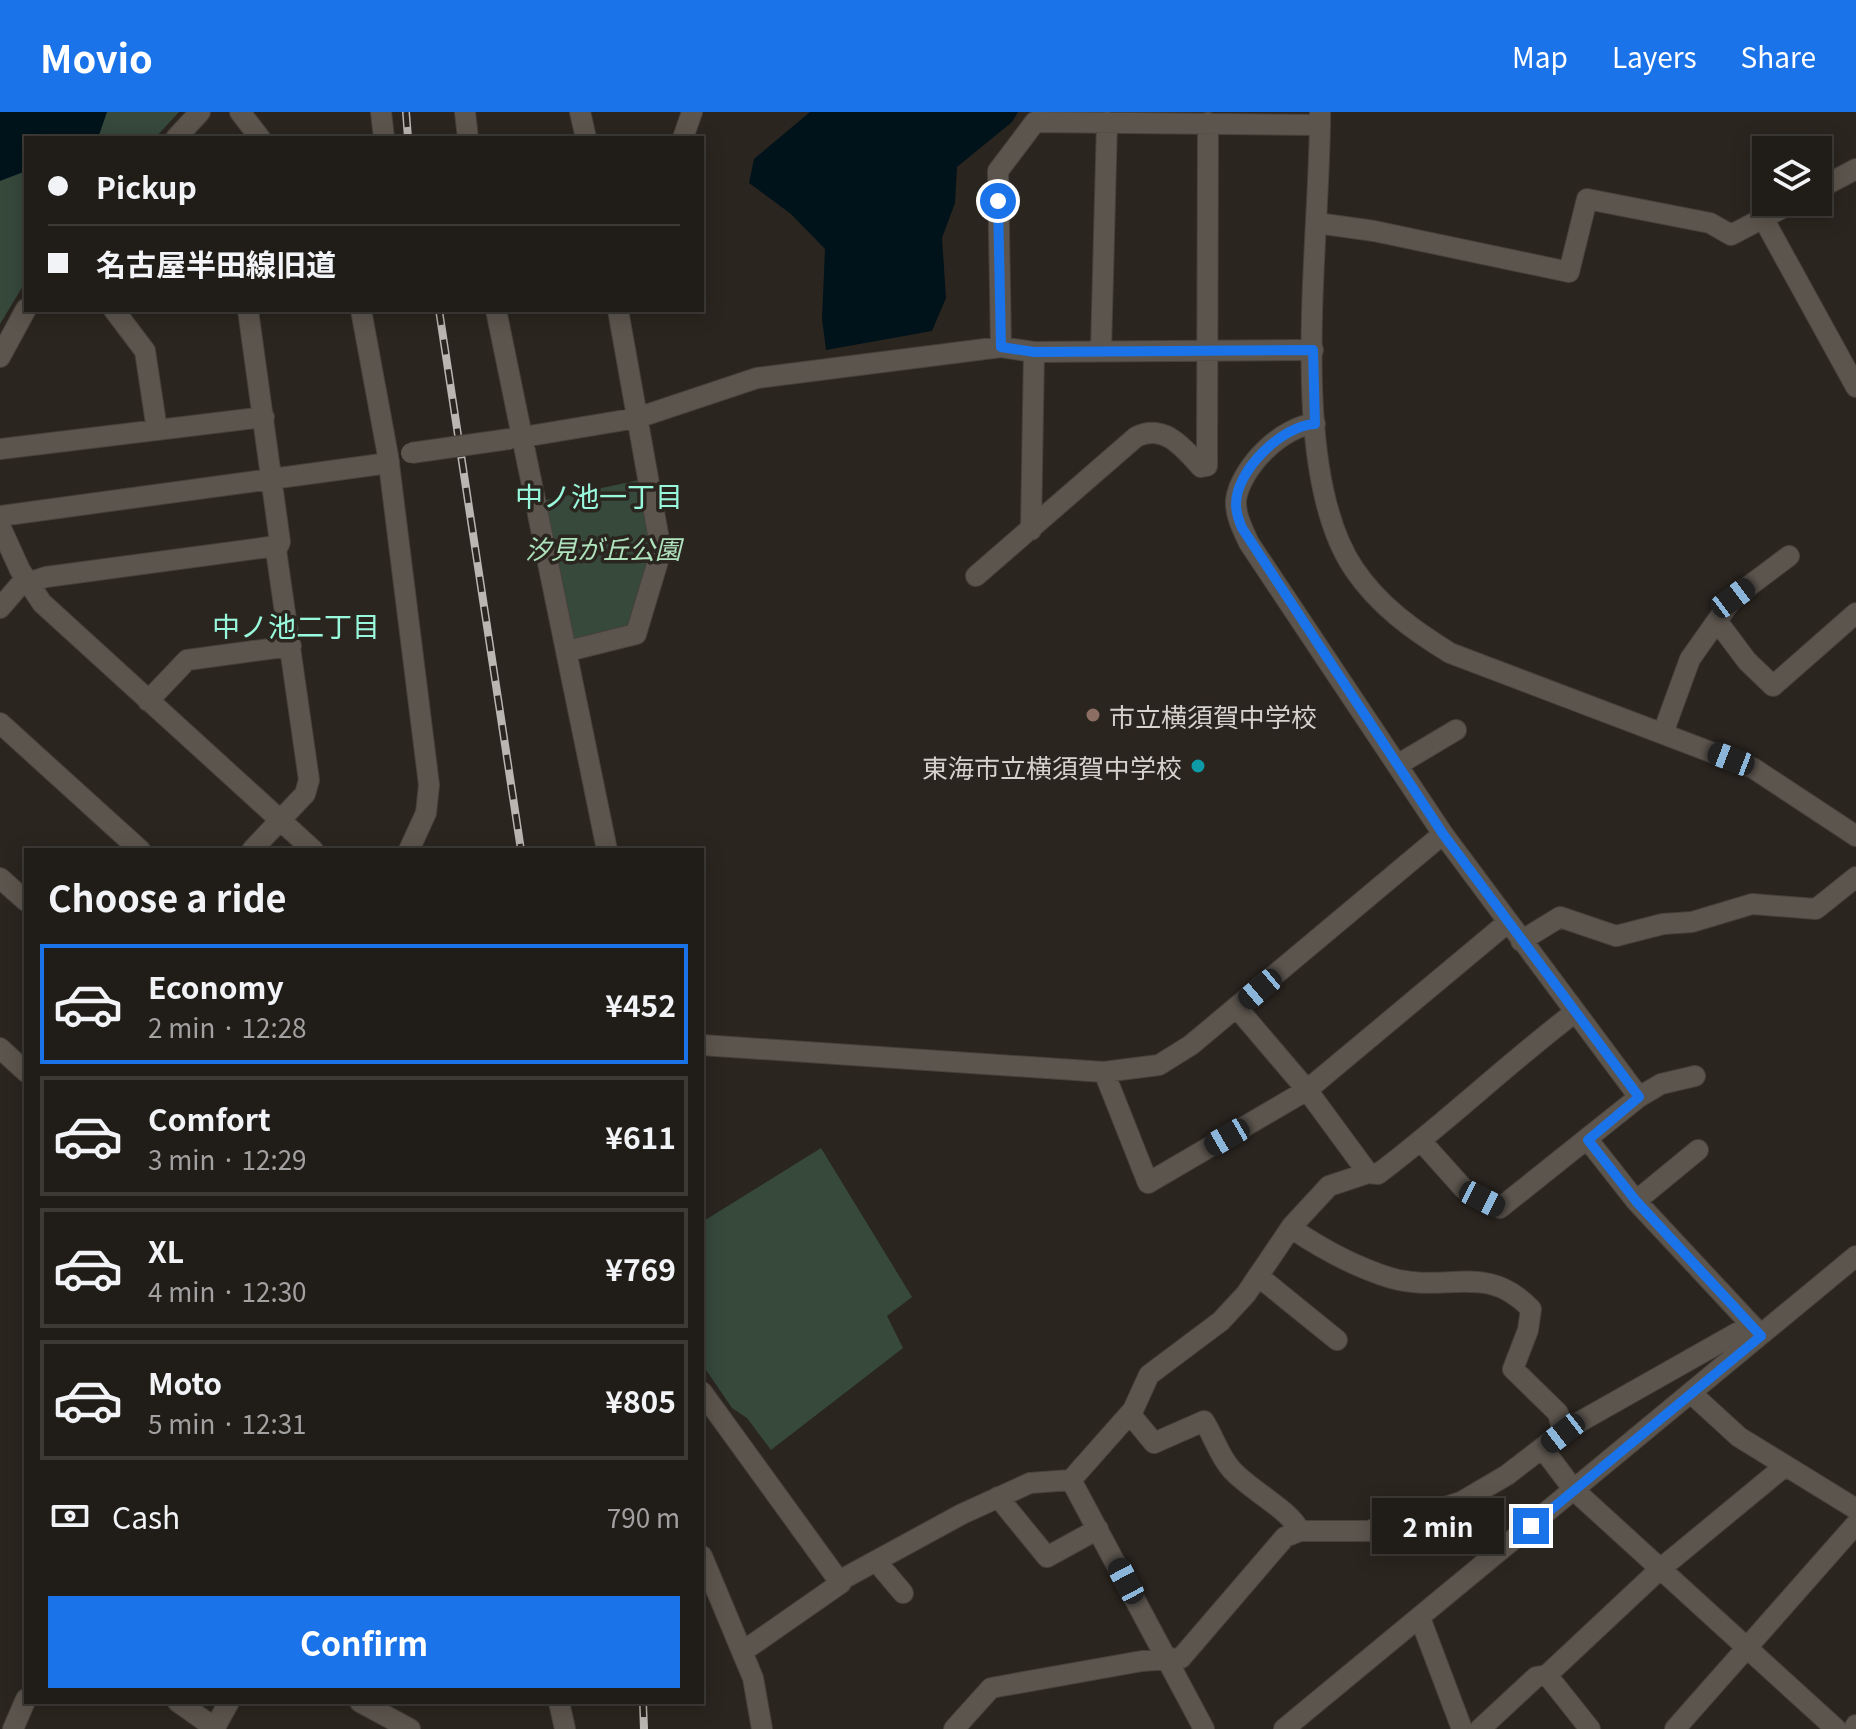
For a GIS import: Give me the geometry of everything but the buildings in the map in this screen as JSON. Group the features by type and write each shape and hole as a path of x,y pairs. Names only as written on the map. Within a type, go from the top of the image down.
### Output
{"street":[{"path":"178,136 200,112"},
{"path":"240,112 258,136"},
{"path":"381,112 384,136"},
{"path":"465,112 468,136"},
{"path":"580,112 586,136"},
{"path":"684,136 692,112"},
{"path":"1099,118 1101,351"},
{"path":"1001,347 998,171 1035,122 1099,118 1208,123 1320,119 1313,350 1315,424 1320,479 1337,537 1354,569 1379,600 1414,631 1450,653 1753,768 1856,836"},
{"path":"976,576 1144,433 1165,435 1184,447 1201,467 1207,466 1208,123"},
{"path":"1832,182 1856,169"},
{"path":"1317,223 1374,231 1569,272 1587,199 1710,223 1731,235 1767,216"},
{"path":"1763,218 1856,387"},
{"path":"0,357 24,312"},
{"path":"116,312 145,351 157,430"},
{"path":"248,312 273,480 280,542 276,550 309,787 254,848"},
{"path":"361,312 388,460 429,785 426,813 410,848"},
{"path":"496,312 517,438 568,651 607,848"},
{"path":"568,651 636,634 661,551 618,312"},
{"path":"0,516 273,480 388,460 411,453 637,418 757,378 1001,347 1034,352 1313,350"},
{"path":"1031,530 1034,352"},
{"path":"0,449 264,417"},
{"path":"1315,424 1302,424 1283,436 1249,468 1238,492 1238,517 1249,543 1443,834 1639,1097"},
{"path":"0,526 10,552 29,583 69,630 311,848"},
{"path":"0,608 19,586 46,577 269,547 276,550"},
{"path":"1663,733 1690,659 1733,598 1789,556"},
{"path":"1717,621 1747,661 1773,686 1856,613"},
{"path":"148,701 187,660 291,646"},
{"path":"0,723 138,848"},
{"path":"1399,764 1456,730"},
{"path":"704,1045 1104,1072 1159,1065 1238,1009 1443,834"},
{"path":"1521,941 1560,917 1616,936 1663,924 1692,922 1752,904 1816,909 1856,877"},
{"path":"0,878 24,899"},
{"path":"1104,1072 1148,1183 1307,1090 1507,923"},
{"path":"1238,1009 1307,1090 1368,1173"},
{"path":"705,1401 839,1581 1030,1483 1071,1480 1130,1414 1149,1375 1221,1321 1258,1276 1291,1228 1329,1186 1368,1173 1378,1174 1421,1141 1508,1063 1574,1013"},
{"path":"0,1048 24,1070"},
{"path":"1421,1141 1464,1189 1500,1208 1639,1097 1661,1084 1695,1076"},
{"path":"1588,1140 1636,1201 1756,1331"},
{"path":"1636,1201 1698,1150"},
{"path":"1291,1228 1331,1254 1393,1279 1441,1284 1485,1281 1520,1297 1531,1309 1528,1330 1513,1369 1558,1413 1563,1433"},
{"path":"1284,1729 1692,1394 1756,1331 1856,1256"},
{"path":"1258,1276 1337,1340"},
{"path":"954,1729 991,1688 1181,1658 1285,1537 1300,1531 1368,1531 1461,1502 1563,1433 1756,1331"},
{"path":"1692,1394 1739,1437 1856,1509"},
{"path":"1130,1414 1154,1443 1204,1421 1221,1457 1233,1472 1266,1502 1293,1517 1300,1531"},
{"path":"1543,1449 1574,1490 1836,1729"},
{"path":"1480,1729 1536,1677 1547,1675 1659,1570 1785,1466"},
{"path":"1071,1480 1204,1729"},
{"path":"998,1497 1047,1557 1098,1529"},
{"path":"1675,1729 1856,1524"},
{"path":"704,1561 753,1678 762,1729"},
{"path":"876,1561 903,1593"},
{"path":"742,1652 841,1583"},
{"path":"1420,1618 1462,1729"},
{"path":"1547,1675 1590,1729"},
{"path":"13,1729 24,1704"},
{"path":"181,1704 214,1728 228,1704"},
{"path":"364,1704 410,1729"},
{"path":"559,1704 565,1729"}],"green space":[{"path":"0,112 179,112 157,136 24,136 24,284 0,324"},
{"name":"汐見が丘公園","path":"648,478 661,551 636,634 568,651 537,502"},
{"path":"821,1148 912,1297 887,1316 903,1348 771,1450 747,1418 732,1408 704,1367 704,1221"}],"water":[{"path":"0,112 107,112 99,136 24,136 24,172 0,181"},
{"path":"810,112 1018,112 1012,122 957,167 955,203 942,238 946,298 932,331 826,350 822,319 825,249 791,214 749,183 754,159"}],"railway":[{"path":"406,112 408,136"},
{"path":"439,312 521,848"},
{"path":"643,1704 644,1729"}],"place":[{"name":"市立横須賀中学校","path":"1093,715"},
{"name":"東海市立横須賀中学校","path":"1198,766"}],"district":[{"name":"中ノ池一丁目","path":"599,495"},
{"name":"中ノ池二丁目","path":"296,625"}],"route":[{"path":"998,201 1001,347 1034,352 1313,350 1315,424 1302,424 1283,436 1249,468 1236,504 1242,528 1443,834 1639,1097 1588,1140 1636,1201 1761,1336 1531,1526"}]}
